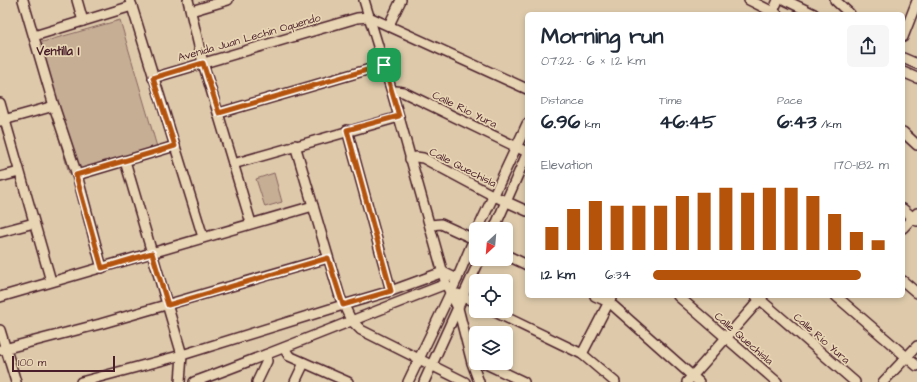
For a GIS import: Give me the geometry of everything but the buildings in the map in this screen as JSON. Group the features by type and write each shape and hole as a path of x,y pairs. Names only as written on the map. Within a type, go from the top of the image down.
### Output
{"street":[{"path":"23,0 76,175 102,268"},
{"path":"77,0 83,21"},
{"path":"188,0 203,63 251,223"},
{"path":"191,11 228,0"},
{"path":"364,0 399,116 443,272 458,308 469,346"},
{"path":"389,25 401,0"},
{"path":"749,0 770,12"},
{"path":"775,12 778,0"},
{"path":"785,0 810,12"},
{"path":"835,0 848,12"},
{"path":"905,32 917,1"},
{"path":"34,36 83,21 131,3 153,78 204,237"},
{"path":"369,17 525,88"},
{"name":"Avenida Juan Lechin Oquendo","path":"153,78 357,18 369,17"},
{"path":"905,59 917,64"},
{"path":"219,113 384,65"},
{"path":"905,73 917,78"},
{"name":"Calle Rio Yura","path":"392,92 403,92 525,152"},
{"path":"0,103 2,121 19,172 51,281"},
{"path":"2,121 54,106"},
{"path":"233,164 399,116"},
{"path":"481,222 525,128"},
{"path":"347,130 391,291"},
{"path":"905,134 917,145"},
{"path":"295,145 343,305 352,320 360,330 420,358 465,382"},
{"path":"76,175 175,146"},
{"name":"Calle Quechisla","path":"410,159 416,157 423,158 494,196 525,210"},
{"path":"497,222 525,158"},
{"path":"125,161 182,355 180,382"},
{"path":"0,177 19,172"},
{"path":"0,297 313,206"},
{"path":"905,210 916,217 905,226"},
{"path":"0,232 34,223"},
{"path":"430,225 441,224 469,236"},
{"path":"408,382 420,358 449,289 457,279 469,252"},
{"path":"3,350 168,305 328,258"},
{"path":"513,258 525,263"},
{"path":"424,382 477,266"},
{"path":"81,382 182,355 391,291 443,272 457,279"},
{"path":"905,283 917,293"},
{"path":"194,382 284,348 352,320 449,289 469,299"},
{"name":"Calle Quechisla","path":"680,298 777,382"},
{"path":"582,354 610,299 693,380 759,298"},
{"name":"Calle Rio Yura","path":"761,298 855,382"},
{"path":"838,298 917,366"},
{"path":"508,318 582,354 615,382"},
{"path":"0,330 3,350 16,382"},
{"path":"883,382 917,346"},
{"path":"284,348 289,356 348,382"},
{"path":"257,382 267,361 266,355"},
{"path":"295,382 304,363"},
{"path":"476,370 479,382"},
{"path":"499,370 524,382"}],"shaded area":[{"path":"120,20 157,147 69,173 32,45"},
{"path":"274,173 282,202 265,207 256,179"}],"district":[{"name":"Ventilla I","path":"58,51"}],"route":[{"path":"203,63 219,113 384,65 399,116 347,130 391,291 343,305 328,258 168,305 152,253 102,268 76,175 175,146 153,78 203,63"}]}
